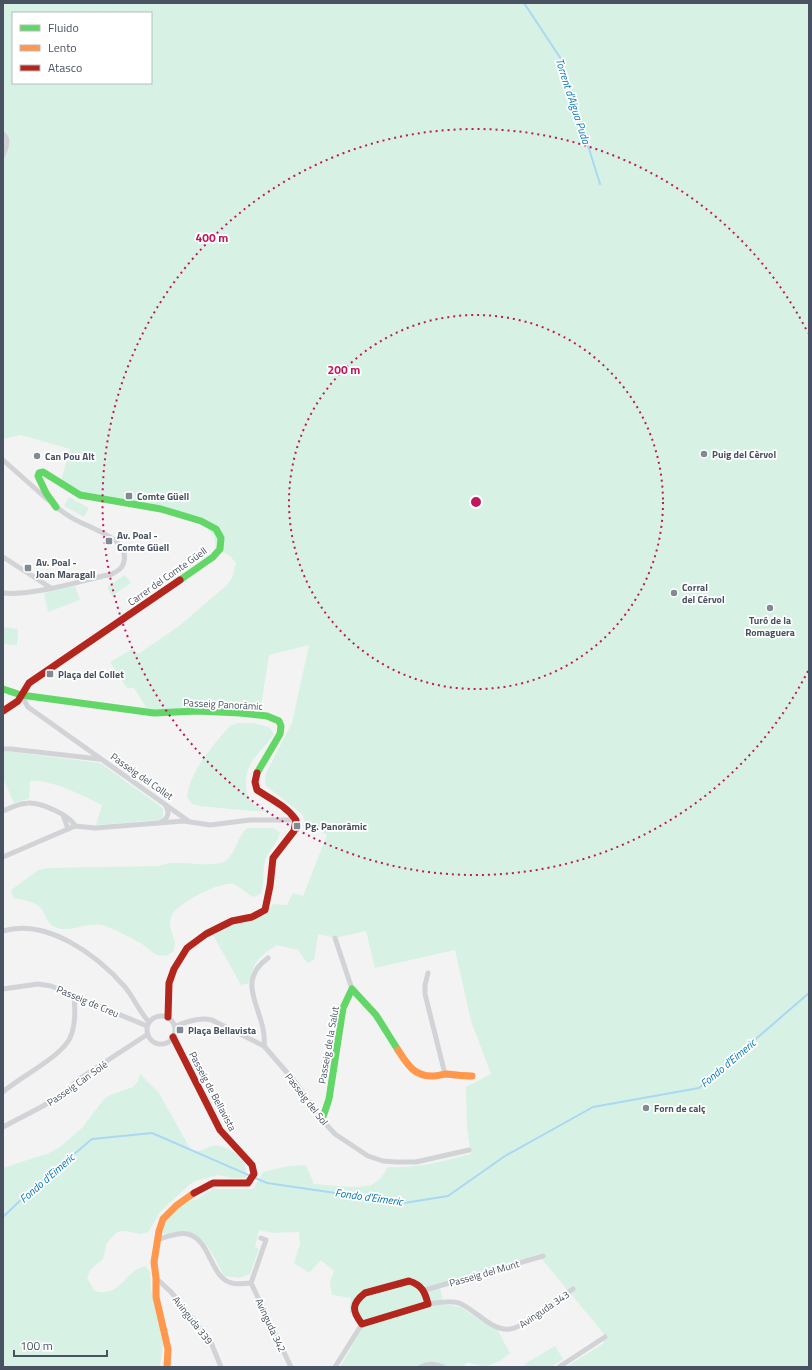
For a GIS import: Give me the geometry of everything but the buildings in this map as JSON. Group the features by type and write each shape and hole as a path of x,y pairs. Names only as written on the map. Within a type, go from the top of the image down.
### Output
{"street":[{"path":"3,134 6,136 8,144 3,155"},
{"path":"3,460 56,506 72,518 102,532 121,546 125,554 125,559 120,570 112,574 51,588 14,594 3,593"},
{"name":"Carrer del Comte Güell","path":"21,695 29,683 213,557 220,549 220,538 216,529 201,521 160,509 80,495 43,472 38,473 46,492 56,506"},
{"path":"3,558 51,588"},
{"path":"3,689 21,695 18,701 3,711"},
{"name":"Passeig del Collet","path":"21,695 28,707 187,821"},
{"name":"Passeig Panoràmic","path":"21,695 154,714 197,711 240,713 267,716 275,719 279,721 281,728 278,738 258,769 255,778 255,786 257,790 283,806 296,820"},
{"path":"84,757 86,752 85,748"},
{"path":"3,749 100,759"},
{"path":"3,811 28,803 48,808 63,815 70,819 75,826"},
{"path":"159,823 165,820 167,816 168,812 166,805"},
{"path":"63,815 68,829"},
{"path":"3,857 75,826 101,828 187,821 210,825 250,820 296,820 294,831 273,858 270,886 265,910 252,918 232,921 206,934 187,948 174,969 169,983 168,1017"},
{"path":"3,931 13,928 32,928 67,941 84,950 100,962 126,988 148,1024 148,1034 151,1039 160,1044 165,1044 173,1037 176,1030 174,1022 168,1017 161,1015 154,1017 148,1024"},
{"path":"335,938 352,989 376,1015 408,1066 420,1074 426,1075 434,1076 444,1074 472,1076"},
{"path":"264,1046 264,1028 253,997 251,978 255,970 268,958"},
{"path":"428,972 425,985 425,994 444,1074"},
{"name":"Passeig de Creu","path":"3,989 30,985 45,985 148,1024"},
{"name":"Passeig de la Salut","path":"322,1120 329,1099 343,1008 352,989"},
{"path":"3,1092 58,1053 66,1045 74,1028 74,995"},
{"name":"Passeig del Sol","path":"175,1026 201,1019 212,1020 264,1046 296,1083 322,1120 335,1134 368,1156 383,1161 416,1162 469,1150"},
{"name":"Passeig Can Solé","path":"3,1127 61,1095 80,1079 148,1034"},
{"name":"Passeig de Bellavista","path":"167,1367 168,1349 156,1297 154,1262 157,1240 163,1219 177,1205 198,1190 213,1183 248,1183 253,1177 254,1168 244,1155 225,1138 220,1130 173,1037"},
{"path":"157,1240 178,1234 187,1234 195,1238 201,1244 220,1275 226,1280 235,1284 251,1283 266,1240 261,1238"},
{"name":"Passeig del Munt","path":"425,1290 542,1256"},
{"name":"Avinguda 339","path":"156,1278 171,1292 210,1340 221,1367"},
{"path":"335,1367 362,1324 374,1322 428,1304 425,1290 415,1282 409,1281 365,1293 355,1302 353,1309 362,1324"},
{"name":"Avinguda 342","path":"251,1283 291,1367"},
{"name":"Avinguda 343","path":"428,1304 451,1302 460,1304 496,1327 503,1330 510,1330 525,1323 573,1289"},
{"path":"559,1367 605,1337"},
{"path":"421,1367 433,1364 443,1367"}],"green space":[{"path":"3,3 809,3 809,1367 566,1367 604,1343 604,1334 539,1254 439,1284 444,1304 461,1307 483,1322 497,1329 510,1353 500,1361 485,1367 467,1362 463,1367 340,1367 362,1328 349,1312 351,1298 332,1295 330,1282 334,1271 321,1260 309,1273 294,1263 300,1244 299,1232 273,1233 259,1230 255,1247 259,1249 250,1274 240,1278 224,1276 215,1257 203,1241 196,1235 177,1231 166,1235 162,1232 165,1221 186,1201 197,1199 213,1189 253,1189 263,1172 288,1166 306,1165 314,1184 360,1187 373,1184 378,1180 387,1167 419,1166 471,1154 467,1128 466,1087 491,1074 471,1021 455,950 375,968 366,931 335,938 318,934 314,960 307,963 298,950 277,945 262,956 255,964 249,983 241,985 213,935 228,927 258,917 268,910 273,904 287,905 293,893 303,896 327,835 305,822 302,814 265,785 266,773 292,723 309,645 269,655 260,713 149,712 134,688 127,688 110,662 132,649 138,654 179,626 226,586 232,578 236,563 230,556 216,549 214,536 207,528 175,510 84,494 61,480 70,449 21,435 3,439"},
{"path":"69,497 89,508 84,517 64,506"},
{"path":"125,575 131,583 112,596 107,587"},
{"path":"75,586 80,600 48,612 44,593"},
{"path":"3,627 18,629 17,645 3,644"},
{"path":"237,723 253,723 269,727 274,734 251,763 246,777 249,800 258,807 268,811 200,806 192,804 187,797 189,787 197,768 203,759 230,726"},
{"path":"3,752 100,763 163,808 163,817 159,820 96,825 102,805 66,788 47,782 38,781 30,781 29,799 14,803 3,778"},
{"path":"247,828 274,828 280,833 265,861 261,893 254,897 236,885 227,884 210,889 191,899 176,910 172,915 170,925 175,942 174,951 166,956 154,954 145,946 105,926 89,925 65,929 53,926 49,923 43,911 37,905 13,898 11,890 37,871 46,868 159,866 169,863 220,863 229,858"},
{"path":"140,1074 159,1093 192,1152 200,1151 212,1146 221,1146 231,1150 242,1159 246,1168 247,1178 232,1178 218,1175 195,1181 160,1212 148,1232 141,1234 125,1231 117,1232 107,1243 103,1259 90,1270 87,1278 95,1291 104,1292 111,1291 117,1287 138,1269 145,1266 150,1272 151,1289 163,1344 160,1367 3,1367 3,1168 47,1154 60,1147 82,1128 104,1099 110,1095 133,1087 138,1081"},
{"path":"555,1346 563,1359 551,1367 526,1367 525,1364"}],"waterway":[{"name":"Torrent d'Aigua Puda","path":"524,3 561,59 600,184"},
{"name":"Fondo d'Eimeric","path":"3,1217 28,1193 92,1139 152,1133 267,1183 404,1203 448,1196 505,1156 593,1107 699,1088 809,993"}],"traffic: fast":[{"path":"56,507 46,493 38,476 39,473 43,472 80,495 161,509 201,521 216,529 221,538 220,549 213,557 180,580"},
{"path":"3,689 21,695 154,713 197,711 267,716 279,721 281,726 280,734 257,773"},
{"path":"322,1120 329,1099 343,1008 352,989 376,1015 398,1050"}],"traffic: slow":[{"path":"398,1050 408,1065 416,1072 421,1074 427,1076 447,1074 472,1076"},
{"path":"167,1367 168,1349 156,1297 154,1262 159,1231 163,1219 177,1205 194,1193"}],"traffic: jam":[{"path":"3,711 18,701 29,683 180,580"},
{"path":"168,1017 169,983 174,969 187,948 206,934 232,921 252,917 265,910 270,886 273,858 294,831 296,820 292,815 278,803 257,790 255,782 257,773"},
{"path":"173,1037 220,1130 252,1165 254,1174 248,1183 213,1183 194,1193"},
{"path":"409,1281 420,1287 426,1296 428,1304 362,1324 356,1315 354,1308 360,1297 365,1293 409,1281"}],"place":[{"name":"Puig del Cèrvol","path":"704,454"},
{"name":"Can Pou Alt","path":"37,456"},
{"name":"Comte Güell","path":"129,496"},
{"name":"Av. Poal - Comte Güell","path":"109,541"},
{"name":"Av. Poal - Joan Maragall","path":"28,568"},
{"name":"Corral del Cérvol","path":"674,593"},
{"name":"Turó de la Romaguera","path":"770,608"},
{"name":"Plaça del Collet","path":"50,674"},
{"name":"Pg. Panoràmic","path":"297,826"},
{"name":"Plaça Bellavista","path":"180,1030"},
{"name":"Forn de calç","path":"646,1108"}]}
